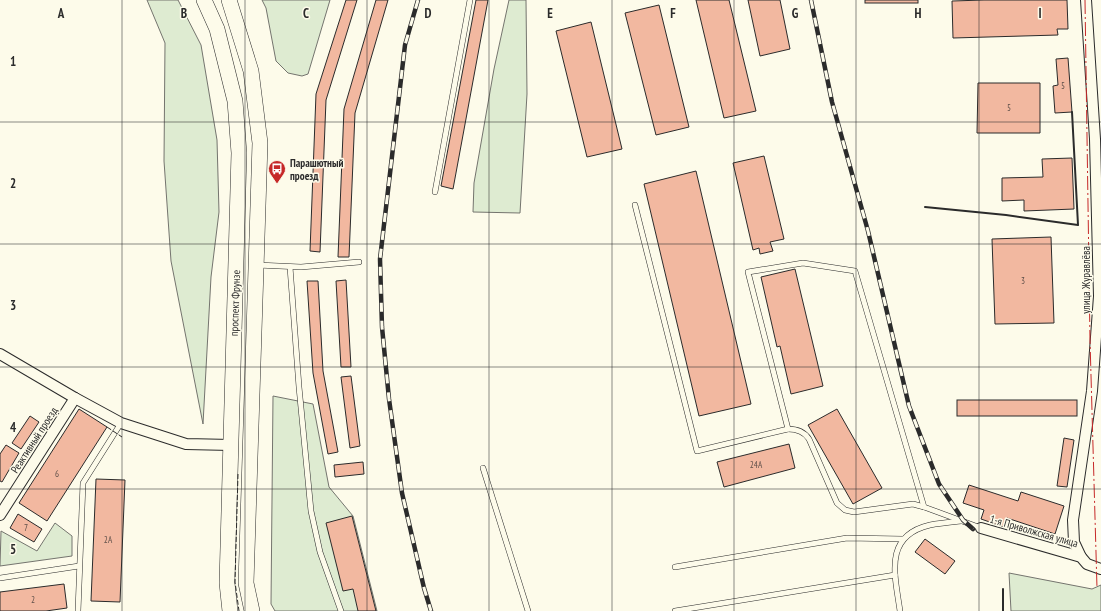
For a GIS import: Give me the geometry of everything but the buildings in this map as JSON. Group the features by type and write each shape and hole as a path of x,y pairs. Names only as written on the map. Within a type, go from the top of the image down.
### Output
{"main road":[{"name":"проспект Фрунзе","path":"204,0 217,29 235,101 239,153 227,583 230,611"},
{"name":"проспект Фрунзе","path":"229,0 251,71 260,143 246,583 252,611"}],"street":[{"name":"улица Журавлёва","path":"1081,557 1074,542 1073,520 1096,391 1099,296 1095,139 1086,0"},
{"path":"0,354 121,423 186,444 231,445"},
{"name":"Реактивный проезд","path":"0,515 75,398"},
{"name":"1-я Приволжская улица","path":"980,528 1081,557 1087,564 1101,569"}],"lane":[{"path":"435,192 470,0"},
{"path":"635,205 697,452 788,429 794,429 805,433 809,438 837,503 845,510 854,512 914,504 980,528"},
{"path":"256,265 302,267 360,262"},
{"path":"788,429 748,272 803,263 855,271 924,507"},
{"path":"290,267 299,387 311,511 320,552 340,611"},
{"path":"78,611 83,482 121,423"},
{"path":"483,468 528,611"},
{"path":"900,611 894,565 903,539 915,530 930,525 962,521"},
{"path":"675,567 847,538 903,539"},
{"path":"0,578 79,566"},
{"path":"675,611 895,575"}],"green space":[{"path":"147,0 178,0 201,45 217,140 219,212 211,277 203,424 171,261 164,161 165,43"},
{"path":"262,0 330,0 308,74 302,76 288,73 276,61 266,8"},
{"path":"509,0 526,0 527,94 520,213 473,212 474,183 494,69"},
{"path":"273,396 313,404 329,487 353,516 377,611 275,611 271,604"},
{"path":"55,523 72,536 72,556 0,566 1,531 37,551"},
{"path":"1009,573 1092,589 1101,585 1101,611 1011,611"}],"railway":[{"path":"418,0 405,45 380,259 382,327 389,399 402,493 424,588 431,611"},
{"path":"811,0 832,102 868,231 909,406 939,484 963,520 973,529"}],"fence":[{"path":"107,427 122,437"},
{"path":"238,474 235,582 239,611"}],"wall":[{"path":"925,207 1006,215 1078,225 1072,112"},
{"path":"1003,589 1003,611"}],"power":[{"path":"1085,0 1090,340 1097,588"}],"place":[{"name":"Парашютный проезд","path":"277,184"}]}
